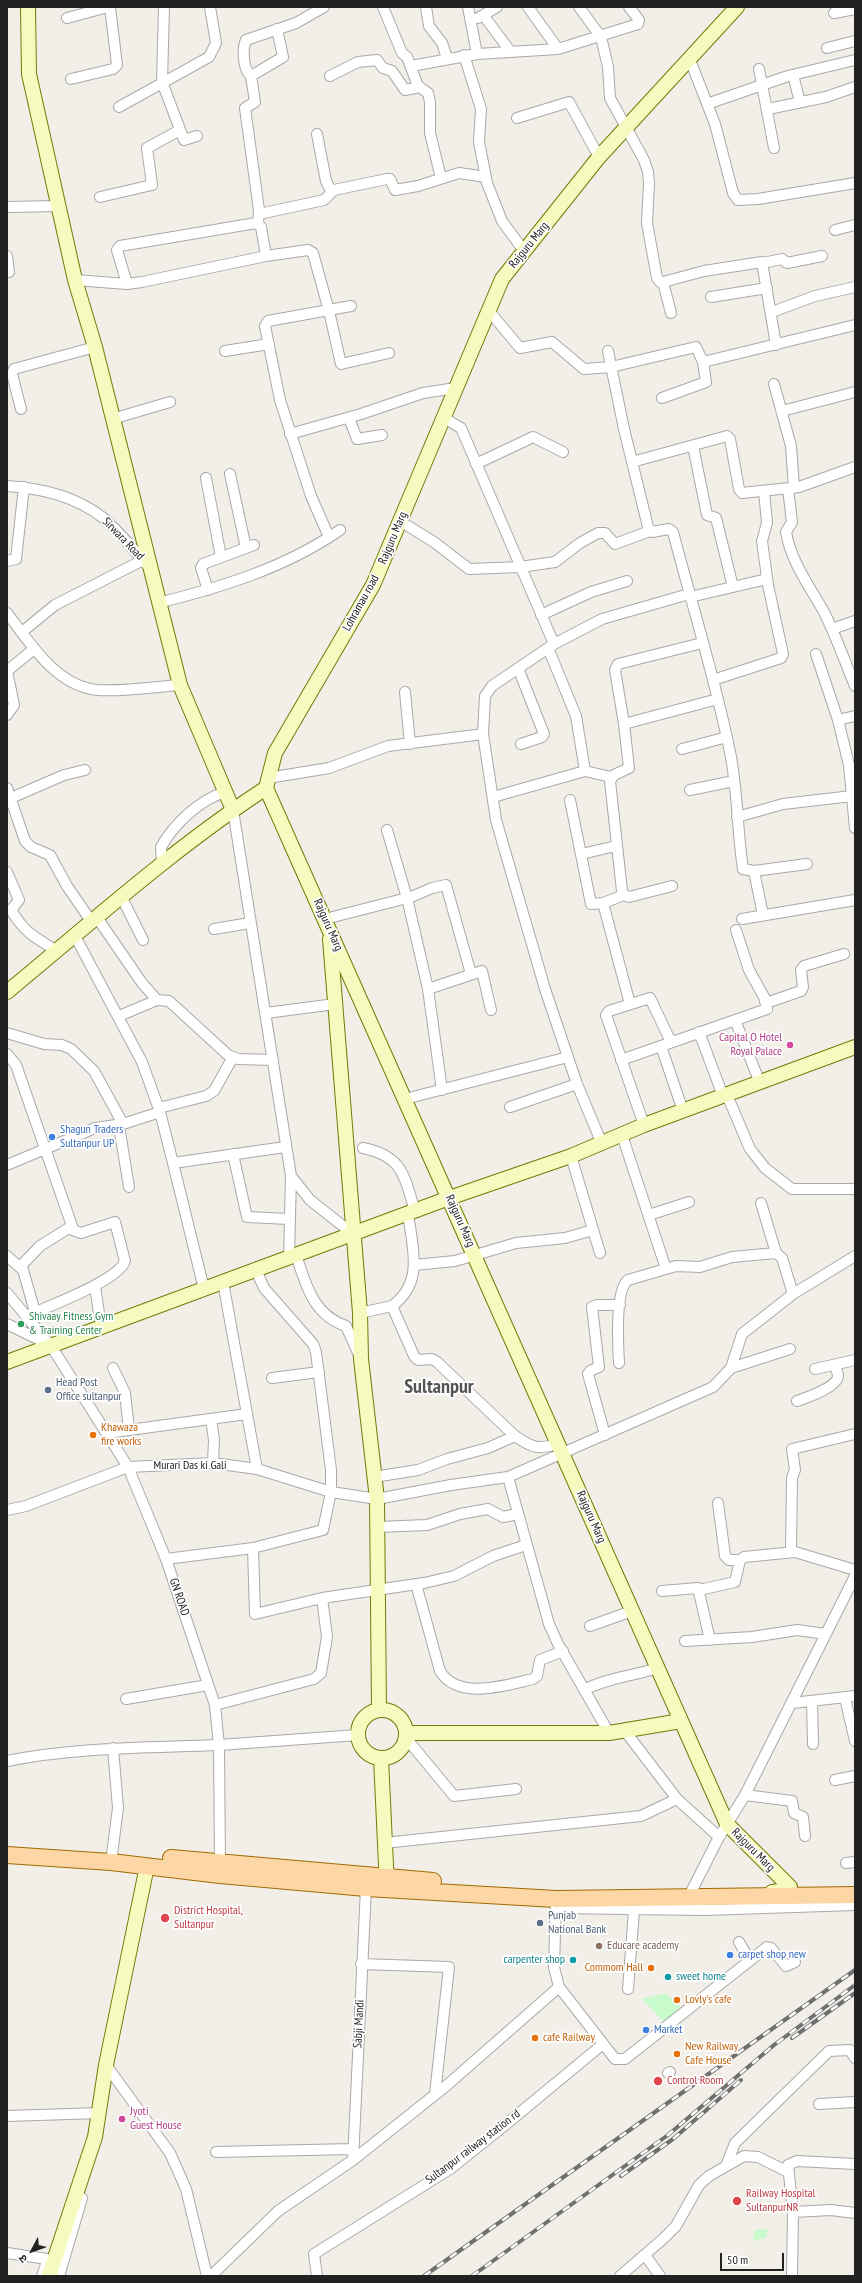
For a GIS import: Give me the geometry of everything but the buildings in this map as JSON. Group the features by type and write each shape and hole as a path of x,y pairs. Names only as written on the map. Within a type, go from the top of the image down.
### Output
{"main road":[{"path":"7,1844 366,1888 386,1883"},
{"path":"7,1855 112,1857 147,1866 220,1869 386,1883 507,1895 558,1902 855,1895"}],"street":[{"path":"28,7 29,74 60,206 75,280 94,347 146,563 180,685 233,810 246,881 250,923 266,1013 285,1147 291,1176 289,1219 292,1256 313,1302 334,1321 346,1326 361,1359"},
{"path":"67,18 109,7 117,65 112,69 71,79"},
{"path":"164,7 162,82 185,141 197,136"},
{"path":"118,107 162,82 199,64 214,51 216,43 210,7"},
{"path":"266,256 258,219 245,108 255,102 251,76 247,71 245,42 248,39 296,23 324,7"},
{"path":"383,7 402,53 407,56 420,88"},
{"path":"426,7 429,26 442,43 446,58"},
{"path":"468,7 477,54"},
{"path":"471,20 484,16 497,7"},
{"path":"528,7 558,49"},
{"path":"579,7 601,37 608,67 610,98 644,160 648,172 648,230 657,278 660,282 704,271 758,261 763,263 782,259 787,263 822,256"},
{"path":"411,66 464,55 558,49 601,37 638,24 639,20 629,7"},
{"name":"Rajguru Marg","path":"737,7 627,130 599,157 502,279 380,570 373,585 275,753 267,783 327,924 727,1824 790,1888"},
{"path":"834,13 855,9"},
{"path":"484,16 510,52"},
{"path":"251,76 283,57 278,29"},
{"path":"827,48 855,41"},
{"path":"464,55 480,109 479,142 486,177 502,221 524,251"},
{"path":"330,76 358,62 378,60 383,68 392,71 406,90 420,88 426,90 429,97 430,133 441,178"},
{"path":"690,60 717,132 733,193 738,200 765,198 855,183"},
{"path":"707,104 762,84 855,60"},
{"path":"759,69 768,109 774,148"},
{"path":"794,75 800,102"},
{"path":"768,109 855,87"},
{"path":"517,118 569,102 599,157"},
{"path":"100,197 152,185 147,148 180,130"},
{"path":"317,134 326,181 331,192"},
{"path":"127,284 117,250 120,246 258,219 324,200 331,192 389,179 396,190 418,186 458,173 486,177"},
{"path":"7,207 60,206"},
{"path":"835,230 855,225"},
{"path":"75,280 127,284 266,256 311,251 329,311 341,364 389,353"},
{"path":"7,256 9,272"},
{"path":"763,263 776,344"},
{"path":"663,282 671,313"},
{"path":"772,312 815,296 855,287"},
{"path":"710,297 768,288"},
{"path":"329,537 311,496 290,434 280,400 265,326 268,321 351,306"},
{"path":"489,311 520,348 552,342 584,369 611,367 694,346 698,349 703,362 706,382 662,398"},
{"path":"703,362 855,325"},
{"path":"225,352 269,344"},
{"path":"21,408 12,374 14,369 94,347"},
{"path":"608,351 632,462 650,531"},
{"path":"774,384 791,446 792,522 787,529 787,536 797,568 805,578 832,629 855,686"},
{"path":"290,434 349,418 423,393 456,388"},
{"path":"782,411 855,392"},
{"path":"112,419 170,402"},
{"path":"349,418 357,439 382,436"},
{"path":"444,418 461,428 541,615 576,716 586,772"},
{"path":"632,462 728,436 740,491 764,491 791,488 855,467"},
{"path":"476,464 533,437 563,452"},
{"path":"693,446 707,515 716,518 733,587"},
{"path":"208,590 201,566 250,547 230,474"},
{"path":"206,478 221,557"},
{"name":"Sirwara Road","path":"7,486 24,487 64,496 100,516 146,563"},
{"path":"7,561 16,559 24,487"},
{"path":"713,680 783,656 783,650 767,579 762,541 767,523 764,491"},
{"path":"400,521 434,542 469,568 520,567 555,562 580,543 602,531 615,544 650,531 652,532 669,529 673,532 727,737 734,781 743,869 754,871 806,864"},
{"path":"158,603 208,590 251,575 312,548 340,530"},
{"path":"22,632 55,605 146,563"},
{"path":"602,1144 577,1084 545,989 498,828 484,734 485,696 492,686 551,646 602,618 767,579"},
{"path":"541,615 591,592 627,581"},
{"path":"7,613 34,649 61,675 83,686 97,690 117,690 180,685"},
{"path":"832,629 855,620"},
{"path":"493,796 586,772 611,777 628,768 624,724 615,666 702,643"},
{"path":"7,715 14,705 7,671 34,649"},
{"path":"816,654 838,720 849,765 855,828"},
{"path":"518,668 544,734 542,737 521,744"},
{"path":"404,692 410,744"},
{"path":"624,724 718,699"},
{"path":"838,720 855,716"},
{"path":"7,992 121,896 267,783 329,768 388,746 484,734"},
{"path":"682,748 727,737"},
{"path":"85,770 64,775 9,793 25,841 31,847 50,855 67,886 156,1000"},
{"path":"611,777 610,780 616,846 624,895"},
{"path":"690,790 734,781"},
{"path":"162,864 161,847 180,823 209,798 226,792"},
{"path":"737,817 784,804 852,796"},
{"path":"570,800 591,904 603,903 624,895 629,897 672,886"},
{"path":"387,830 407,898 428,989 442,1090"},
{"path":"581,854 616,846"},
{"path":"754,871 763,915"},
{"path":"7,872 20,900 11,910 27,933 57,951"},
{"path":"379,1710 377,1499 361,1359 360,1313 335,1004 327,924 407,898 439,885 447,886 471,974"},
{"path":"121,896 143,940"},
{"path":"742,919 855,900"},
{"path":"603,903 630,1004"},
{"path":"214,929 250,923"},
{"path":"622,1060 699,1032 764,1011 767,1008 766,1003 749,970 736,930"},
{"path":"75,936 119,1016 142,1062 159,1110 204,1289"},
{"path":"766,1003 801,991 803,987 801,970 804,966 844,954"},
{"path":"428,989 480,970 483,973 491,1010"},
{"path":"644,1125 606,1015 609,1011 651,998 671,1042"},
{"path":"119,1016 156,1000 169,1001 233,1057 273,1060"},
{"path":"266,1013 335,1004"},
{"path":"735,1020 760,1082"},
{"path":"699,1032 725,1095 750,1149 765,1168 792,1189 855,1189"},
{"path":"7,1033 44,1044 62,1045 71,1049 94,1071 121,1125 129,1187"},
{"path":"661,1046 683,1111"},
{"path":"7,1362 449,1198 571,1156 644,1125 855,1047"},
{"path":"7,1054 11,1067 46,1149 71,1220 70,1228"},
{"path":"7,1165 95,1128 121,1125 159,1110 206,1096 214,1091 233,1057"},
{"path":"405,1099 568,1057"},
{"path":"510,1107 577,1084"},
{"path":"622,1135 666,1269"},
{"path":"173,1163 285,1147"},
{"path":"360,1313 392,1306 400,1300 410,1286 414,1276 411,1212 406,1181 396,1164 381,1152 363,1148"},
{"path":"233,1154 247,1216 289,1219"},
{"path":"571,1156 600,1253"},
{"path":"291,1176 310,1200 353,1234"},
{"path":"649,1215 689,1202"},
{"path":"761,1203 776,1253 782,1258 793,1294"},
{"path":"31,1314 95,1286 124,1265 125,1261 117,1224 113,1221 81,1233 70,1228"},
{"path":"20,1266 40,1246 70,1228"},
{"path":"414,1265 455,1261 526,1241 565,1238 593,1230"},
{"path":"619,1362 618,1330 620,1305 626,1282 681,1265 700,1267 732,1257 776,1253"},
{"path":"7,1256 20,1266 25,1274 31,1314"},
{"path":"377,1499 451,1484 508,1477 561,1449 605,1435 708,1390 713,1387 731,1368 742,1334 793,1294 855,1256"},
{"path":"166,1559 253,1548 323,1530 331,1492 331,1470 316,1352 313,1344 264,1288 256,1270"},
{"path":"223,1282 257,1469"},
{"path":"95,1286 101,1327"},
{"path":"7,1293 31,1314 51,1346"},
{"path":"605,1435 588,1374 590,1371 599,1367 592,1307 597,1305 620,1305"},
{"path":"392,1306 414,1356 418,1360 432,1359 438,1362 515,1436 530,1446 561,1449"},
{"path":"7,1324 51,1346"},
{"name":"GN ROAD","path":"51,1346 128,1467 166,1559 215,1705 219,1745 220,1869"},
{"path":"731,1368 790,1349"},
{"path":"815,1369 835,1366 855,1360"},
{"path":"797,1401 820,1393 835,1381 838,1375 835,1366"},
{"path":"113,1368 125,1393 129,1430"},
{"path":"272,1378 318,1372"},
{"path":"107,1433 247,1414"},
{"path":"211,1419 214,1440 213,1463"},
{"path":"791,1551 792,1478 795,1470 791,1451 794,1447 855,1434"},
{"path":"374,1477 418,1470 447,1459 495,1445 515,1436"},
{"name":"Murari Das ki Gali","path":"7,1510 26,1506 128,1467 213,1463 257,1469 331,1492 377,1499"},
{"path":"508,1477 542,1604 563,1651 609,1733"},
{"path":"718,1503 726,1556 729,1560 740,1560 744,1558 791,1551 808,1554 855,1570"},
{"path":"377,1526 427,1525 460,1514 488,1509 503,1517 518,1514"},
{"path":"253,1548 255,1614 322,1598 379,1588 416,1584 461,1573 493,1556 526,1545"},
{"path":"699,1590 735,1582 740,1560"},
{"path":"690,1894 719,1837 745,1795 855,1576"},
{"path":"416,1584 440,1671 445,1678 456,1685 470,1689 509,1685 532,1679 537,1676 540,1660 563,1651"},
{"path":"662,1591 695,1586 699,1590 710,1640"},
{"path":"215,1705 314,1679 321,1673 327,1637 322,1598"},
{"path":"590,1626 632,1611"},
{"path":"685,1641 752,1638 797,1630 826,1634"},
{"path":"584,1690 607,1680 631,1676 658,1668"},
{"path":"126,1699 208,1685"},
{"path":"792,1703 850,1697 855,1741"},
{"path":"812,1701 813,1744"},
{"path":"379,1710 390,1711 400,1717 405,1727 406,1736 401,1749 392,1756 381,1758 370,1754 361,1746 358,1735 360,1723 368,1714 379,1710"},
{"path":"406,1736 609,1733 681,1721"},
{"path":"625,1731 677,1798 719,1837"},
{"path":"7,1761 43,1754 113,1748 219,1745 358,1735"},
{"path":"406,1736 454,1796 516,1789"},
{"path":"112,1857 118,1808 113,1748"},
{"path":"381,1758 386,1883"},
{"path":"835,1780 855,1776"},
{"path":"745,1795 792,1802 794,1813 803,1817 805,1836"},
{"path":"384,1843 641,1816 677,1798"},
{"path":"59,2276 90,2167 100,2113 106,2065 147,1866"},
{"name":"Sabji Mandi","path":"353,2160 361,1964 366,1888"},
{"path":"795,1962 786,1966 770,1947 625,2059 615,2059 559,1987 554,1967 558,1902 562,1893 690,1894 782,1892 790,1888 855,1889"},
{"path":"558,1902 634,1910 706,1910 855,1905"},
{"path":"628,1989 634,1910"},
{"path":"739,1942 750,1961"},
{"path":"361,1964 449,1967 435,2094"},
{"path":"211,2276 278,2212 353,2160 435,2094 559,1987"},
{"name":"Sultanpur railway station rd","path":"317,2276 314,2254 450,2168 505,2126 603,2044"},
{"path":"726,2166 735,2143 829,2051 850,2050 855,2058"},
{"path":"106,2065 170,2153 186,2189 207,2276"},
{"path":"818,2104 855,2102"},
{"path":"7,2116 100,2113"},
{"path":"49,2276 95,2137"},
{"path":"42,2276 85,2154 95,2137"},
{"path":"216,2152 353,2149"},
{"path":"620,2276 676,2226 699,2185 726,2166 744,2156 752,2155 788,2172"},
{"path":"792,2276 793,2212 788,2165 792,2162 855,2164"},
{"path":"793,2212 831,2210 855,2213"},
{"path":"7,2253 47,2259"},
{"path":"645,2255 660,2276"}],"green space":[{"path":"666,1993 681,2008 664,2022 642,1999"},
{"path":"767,2229 766,2238 753,2241 755,2230"}],"railway":[{"path":"424,2276 855,1970"},
{"path":"472,2276 668,2135 774,2045 855,1985"},
{"path":"792,2038 855,1993"},
{"path":"621,2176 673,2139 741,2080"}],"place":[{"name":"Capital O Hotel Royal Palace","path":"790,1045"},
{"name":"Shagun Traders Sultanpur UP","path":"52,1137"},
{"name":"Shivaay Fitness Gym & Training Center","path":"21,1324"},
{"name":"Head Post Office sultanpur","path":"48,1390"},
{"name":"Khawaza fire works","path":"93,1435"},
{"name":"District Hospital, Sultanpur","path":"165,1918"},
{"name":"Punjab National Bank","path":"540,1923"},
{"name":"Educare academy","path":"599,1946"},
{"name":"carpet shop new","path":"730,1955"},
{"name":"carpenter shop","path":"573,1960"},
{"name":"Commom Hall","path":"651,1968"},
{"name":"sweet home","path":"668,1977"},
{"name":"Lovly's cafe","path":"677,2000"},
{"name":"Market","path":"646,2030"},
{"name":"cafe Railway","path":"535,2038"},
{"name":"New Railway Cafe House","path":"677,2054"},
{"name":"Control Room","path":"658,2081"},
{"name":"Jyoti Guest House","path":"122,2119"},
{"name":"Railway Hospital SultanpurNR","path":"737,2201"}],"district":[{"name":"Sultanpur","path":"439,1387"}]}
